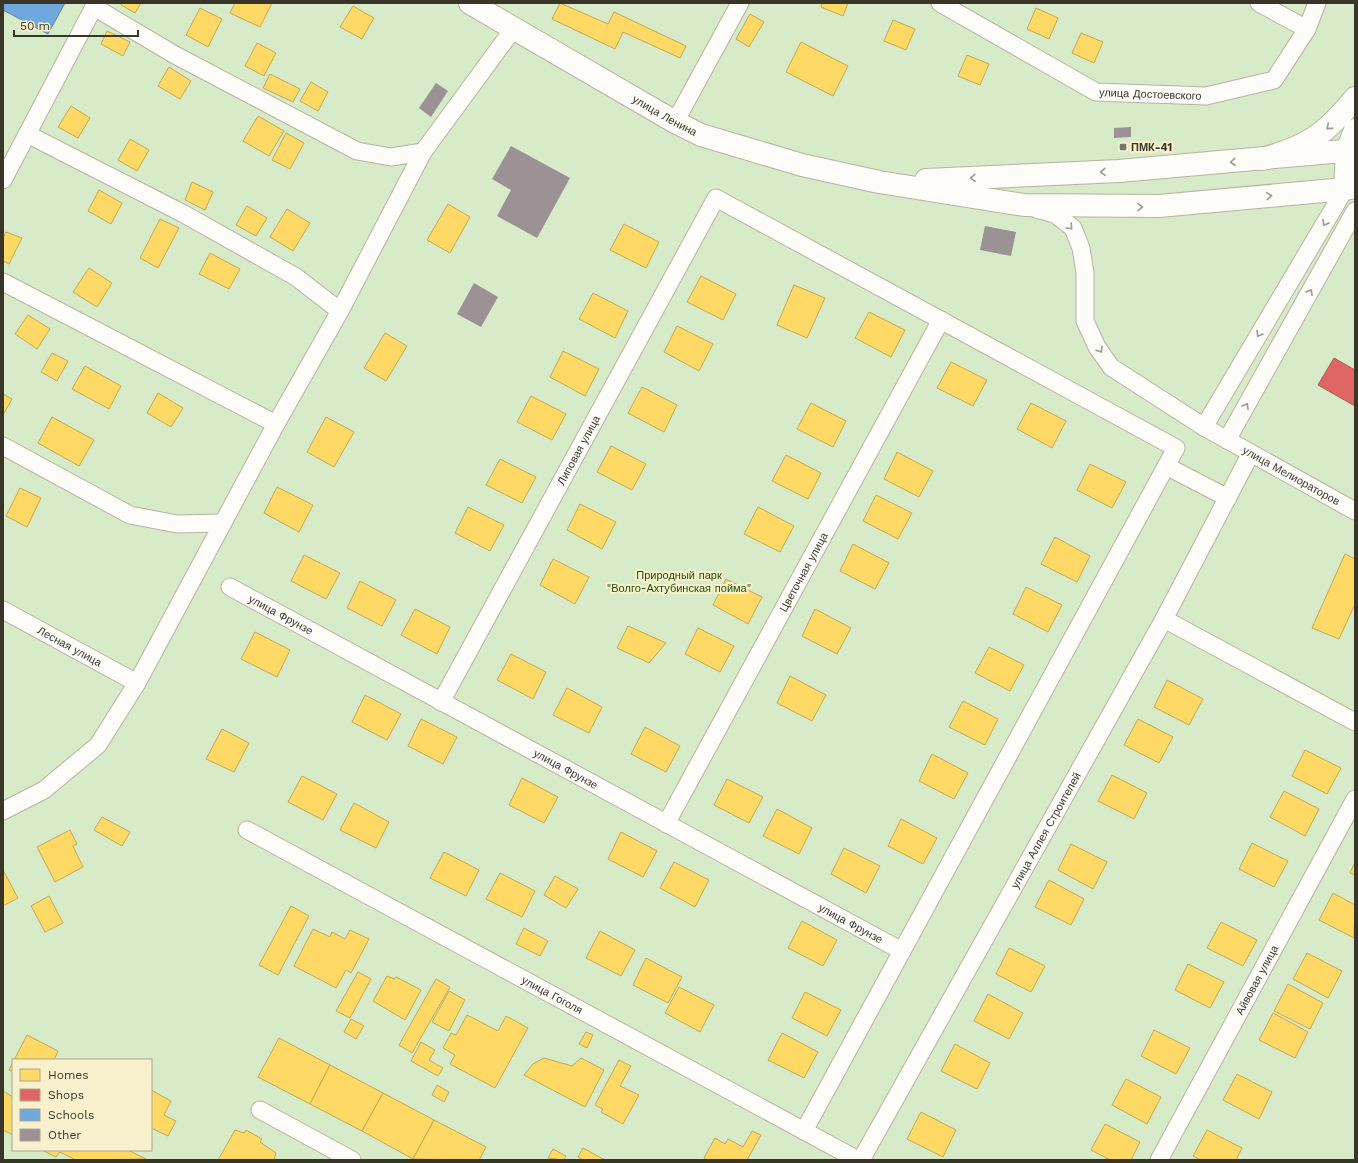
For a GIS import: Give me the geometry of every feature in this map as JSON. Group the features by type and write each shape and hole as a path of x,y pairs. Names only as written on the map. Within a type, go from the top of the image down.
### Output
{"street":[{"name":"улица Ленина","path":"470,3 674,122 701,135 802,166 879,182"},
{"path":"674,122 740,3"},
{"name":"улица Достоевского","path":"940,3 1096,92 1206,96 1274,80 1306,29 1317,3"},
{"path":"1259,3 1306,29"},
{"path":"3,180 95,5 175,56 357,150 391,157 423,152"},
{"path":"3,811 44,790 98,745 137,683 276,424 340,311 423,152 514,28"},
{"path":"1262,159 1291,151 1313,140 1329,128 1355,98"},
{"path":"1204,427 1350,188 1351,150 1355,130"},
{"path":"27,134 184,214 296,277 340,311"},
{"path":"879,182 1119,171 1351,150"},
{"path":"879,182 1024,205 1159,206 1350,188"},
{"name":"Липовая улица","path":"442,702 716,198 941,320"},
{"name":"улица Мелиораторов","path":"1024,205 1055,214 1074,228 1081,248 1085,273 1085,320 1097,347 1111,367 1204,427 1355,511"},
{"path":"1227,440 1355,211"},
{"path":"3,282 276,424"},
{"path":"804,1131 1176,448 941,320"},
{"name":"Цветочная улица","path":"666,824 941,320"},
{"path":"3,446 130,514 177,524 223,523"},
{"name":"улица Аллея Строителей","path":"859,1160 1164,619 1251,453"},
{"path":"1166,466 1228,498"},
{"name":"улица Фрунзе","path":"230,587 902,952"},
{"name":"Лесная улица","path":"3,610 137,683"},
{"path":"1164,619 1355,722"},
{"name":"Айвовая улица","path":"1159,1160 1355,799"},
{"name":"улица Гоголя","path":"247,830 859,1160"},
{"path":"260,1110 352,1160"}],"green space":[{"name":"Природный парк \"Волго-Ахтубинская пойма\"","path":"3,3 1355,3 1355,1160 3,1160"}],"building: Homes":[{"path":"122,3 141,3 135,13 121,5"},
{"path":"235,3 272,3 260,27 230,13"},
{"path":"560,3 608,24 614,12 686,46 680,58 623,32 615,49 552,19"},
{"path":"822,3 848,3 843,16 821,7"},
{"path":"353,6 374,18 362,39 340,27"},
{"path":"200,8 222,19 208,47 186,35"},
{"path":"1036,8 1058,18 1049,39 1027,29"},
{"path":"750,14 764,22 749,47 736,39"},
{"path":"893,20 915,29 906,50 884,41"},
{"path":"107,31 130,42 123,56 101,44"},
{"path":"1081,33 1103,42 1094,63 1072,53"},
{"path":"801,42 848,66 833,96 786,72"},
{"path":"257,43 276,53 264,76 245,66"},
{"path":"967,55 989,64 980,85 958,76"},
{"path":"169,67 191,81 180,99 158,86"},
{"path":"270,74 300,89 293,102 263,88"},
{"path":"311,82 328,92 318,111 300,101"},
{"path":"71,106 90,118 78,138 58,127"},
{"path":"258,116 284,131 269,156 243,141"},
{"path":"286,133 304,143 290,169 272,160"},
{"path":"130,139 149,150 137,171 118,160"},
{"path":"192,182 213,192 205,210 185,200"},
{"path":"99,190 122,203 111,224 88,211"},
{"path":"448,204 470,217 450,253 427,240"},
{"path":"247,206 267,218 256,236 236,225"},
{"path":"287,209 310,223 293,251 270,237"},
{"path":"160,219 179,228 158,268 140,258"},
{"path":"624,224 659,242 646,268 610,250"},
{"path":"6,232 22,238 9,264 3,261 3,238"},
{"path":"210,253 240,269 229,289 199,274"},
{"path":"89,268 112,283 97,307 73,292"},
{"path":"701,276 736,294 723,320 687,302"},
{"path":"794,285 825,298 807,338 777,325"},
{"path":"593,293 628,311 615,338 579,319"},
{"path":"869,312 905,330 891,357 855,338"},
{"path":"28,315 50,329 37,349 15,334"},
{"path":"677,326 713,344 699,371 664,352"},
{"path":"385,333 407,346 386,381 364,368"},
{"path":"563,351 599,369 585,396 550,377"},
{"path":"52,353 68,361 57,381 41,372"},
{"path":"951,362 987,380 973,406 937,388"},
{"path":"85,366 121,386 109,409 72,389"},
{"path":"642,387 677,405 664,432 628,413"},
{"path":"158,393 183,408 171,427 147,413"},
{"path":"3,394 12,399 3,415"},
{"path":"531,396 566,414 552,440 517,422"},
{"path":"811,403 846,421 833,447 797,429"},
{"path":"1031,403 1066,421 1052,448 1017,429"},
{"path":"52,417 94,440 79,466 38,443"},
{"path":"326,417 354,432 334,467 307,452"},
{"path":"611,446 646,464 632,490 597,472"},
{"path":"897,452 933,471 919,497 884,479"},
{"path":"786,455 821,473 808,499 772,481"},
{"path":"500,459 536,477 522,503 486,485"},
{"path":"1090,464 1126,482 1112,508 1077,490"},
{"path":"277,487 313,505 299,532 264,513"},
{"path":"20,488 41,498 27,527 6,516"},
{"path":"876,495 912,513 898,539 863,521"},
{"path":"580,504 616,522 602,549 567,530"},
{"path":"468,507 504,525 490,551 455,533"},
{"path":"758,507 794,526 780,552 744,534"},
{"path":"1055,537 1090,556 1077,582 1041,564"},
{"path":"853,544 889,563 875,589 840,571"},
{"path":"1345,554 1355,559 1355,604 1339,639 1312,628"},
{"path":"304,555 340,573 326,599 291,581"},
{"path":"553,559 589,577 575,604 540,585"},
{"path":"726,579 762,597 748,624 713,605"},
{"path":"360,581 396,600 382,626 347,608"},
{"path":"1026,587 1062,605 1048,632 1013,614"},
{"path":"415,609 450,627 437,654 401,635"},
{"path":"815,609 851,628 837,654 802,636"},
{"path":"628,626 666,643 649,663 617,648"},
{"path":"698,628 734,646 720,672 685,654"},
{"path":"255,632 290,650 277,677 241,659"},
{"path":"989,647 1024,665 1010,691 975,673"},
{"path":"511,654 546,672 533,699 497,680"},
{"path":"790,676 826,695 812,721 777,703"},
{"path":"1167,680 1203,699 1189,725 1154,707"},
{"path":"567,688 602,707 589,733 553,715"},
{"path":"365,695 401,714 387,740 352,722"},
{"path":"963,701 998,719 985,745 949,727"},
{"path":"421,719 457,737 443,764 408,746"},
{"path":"1138,719 1173,737 1159,763 1124,745"},
{"path":"645,727 680,746 666,772 631,754"},
{"path":"222,729 249,743 234,772 206,759"},
{"path":"1305,750 1341,768 1327,794 1292,776"},
{"path":"932,754 968,773 954,799 919,781"},
{"path":"1112,775 1147,793 1134,819 1098,801"},
{"path":"302,776 337,794 323,820 288,802"},
{"path":"522,778 558,797 544,823 509,805"},
{"path":"727,779 763,797 749,823 714,805"},
{"path":"1284,791 1319,809 1305,836 1270,817"},
{"path":"354,803 389,822 376,848 340,830"},
{"path":"777,809 812,828 799,854 763,836"},
{"path":"102,817 130,832 122,846 94,830"},
{"path":"901,819 937,838 923,864 888,846"},
{"path":"70,830 77,844 73,846 83,867 55,882 37,847"},
{"path":"621,832 657,851 643,877 608,859"},
{"path":"1252,843 1288,861 1274,887 1239,869"},
{"path":"1071,844 1107,862 1093,889 1058,870"},
{"path":"844,848 880,866 866,893 831,874"},
{"path":"444,852 479,870 466,896 430,878"},
{"path":"674,862 709,880 695,907 660,888"},
{"path":"1355,862 1355,875 1350,873"},
{"path":"3,870 18,898 3,906"},
{"path":"500,873 535,891 522,917 486,899"},
{"path":"555,876 578,889 566,908 544,895"},
{"path":"1049,880 1084,899 1071,925 1035,907"},
{"path":"1333,893 1355,905 1354,938 1319,920"},
{"path":"49,896 63,923 45,932 31,906"},
{"path":"291,906 309,916 278,975 259,965"},
{"path":"802,921 837,940 823,966 788,948"},
{"path":"1221,922 1257,940 1243,966 1207,948"},
{"path":"524,928 548,941 540,956 516,944"},
{"path":"313,929 330,937 332,932 345,939 350,930 369,939 351,973 346,970 336,988 294,966"},
{"path":"600,931 635,950 621,976 586,958"},
{"path":"1009,948 1045,966 1031,992 996,974"},
{"path":"1307,953 1342,971 1328,998 1293,979"},
{"path":"646,958 682,977 668,1003 633,985"},
{"path":"1188,964 1224,982 1210,1008 1175,990"},
{"path":"358,972 371,979 350,1018 336,1011"},
{"path":"387,976 394,979 396,977 421,990 405,1020 373,1001"},
{"path":"436,979 450,987 412,1053 399,1045"},
{"path":"1288,984 1323,1003 1310,1029 1274,1011"},
{"path":"679,987 714,1005 700,1032 665,1013"},
{"path":"449,991 465,1000 449,1031 432,1022"},
{"path":"805,992 841,1010 827,1036 792,1018"},
{"path":"988,994 1023,1013 1009,1039 974,1021"},
{"path":"1273,1013 1308,1032 1295,1058 1259,1040"},
{"path":"467,1015 498,1031 506,1016 528,1028 495,1088 450,1064 455,1055 443,1048 451,1033 456,1035"},
{"path":"351,1019 364,1026 356,1039 344,1032"},
{"path":"1154,1030 1190,1048 1176,1074 1141,1056"},
{"path":"586,1032 593,1035 587,1048 579,1044"},
{"path":"782,1033 818,1052 804,1078 768,1060"},
{"path":"27,1035 58,1051 54,1059 15,1059"},
{"path":"279,1038 330,1065 310,1104 258,1077"},
{"path":"421,1042 435,1050 429,1060 443,1068 438,1076 411,1061"},
{"path":"955,1044 990,1063 977,1089 941,1071"},
{"path":"544,1058 572,1066 581,1058 604,1070 585,1107 524,1075 533,1064"},
{"path":"619,1060 631,1066 620,1086 639,1095 623,1124 601,1112 603,1109 595,1105"},
{"path":"12,1064 12,1072 9,1070"},
{"path":"330,1065 383,1093 362,1131 310,1104"},
{"path":"1237,1074 1272,1092 1259,1119 1223,1100"},
{"path":"1126,1079 1161,1097 1147,1124 1112,1105"},
{"path":"437,1085 449,1092 444,1102 432,1095"},
{"path":"3,1091 12,1096 12,1134 3,1130"},
{"path":"152,1091 171,1101 164,1115 176,1121 168,1136 152,1128"},
{"path":"383,1093 434,1120 413,1159 362,1131"},
{"path":"921,1112 956,1130 943,1157 907,1139"},
{"path":"434,1120 486,1147 479,1160 413,1159"},
{"path":"1105,1124 1140,1142 1131,1160 1110,1160 1091,1150"},
{"path":"235,1130 244,1133 246,1130 262,1139 260,1142 276,1153 274,1160 218,1160"},
{"path":"1207,1130 1242,1148 1236,1160 1201,1160 1193,1156"},
{"path":"752,1131 761,1135 747,1160 707,1160 704,1158 715,1138 725,1144 728,1139 743,1147"},
{"path":"583,1148 605,1160 583,1160 578,1157"},
{"path":"553,1149 566,1156 564,1160 548,1158"},
{"path":"44,1151 130,1151 146,1159 76,1160 60,1152 56,1157"}],"building: Shops":[{"path":"1334,358 1355,370 1355,406 1318,385"}],"building: Schools":[{"path":"3,3 65,3 48,34 3,10"}],"building: Other":[{"path":"436,83 448,91 431,117 419,108"},
{"path":"1131,127 1131,137 1114,138 1114,128"},
{"path":"511,146 570,178 537,238 497,216 511,190 492,179"},
{"path":"985,226 1016,232 1011,256 980,250"},
{"path":"474,283 498,297 481,327 457,314"}],"place":[{"name":"ПМК-41","path":"1123,147"}]}
